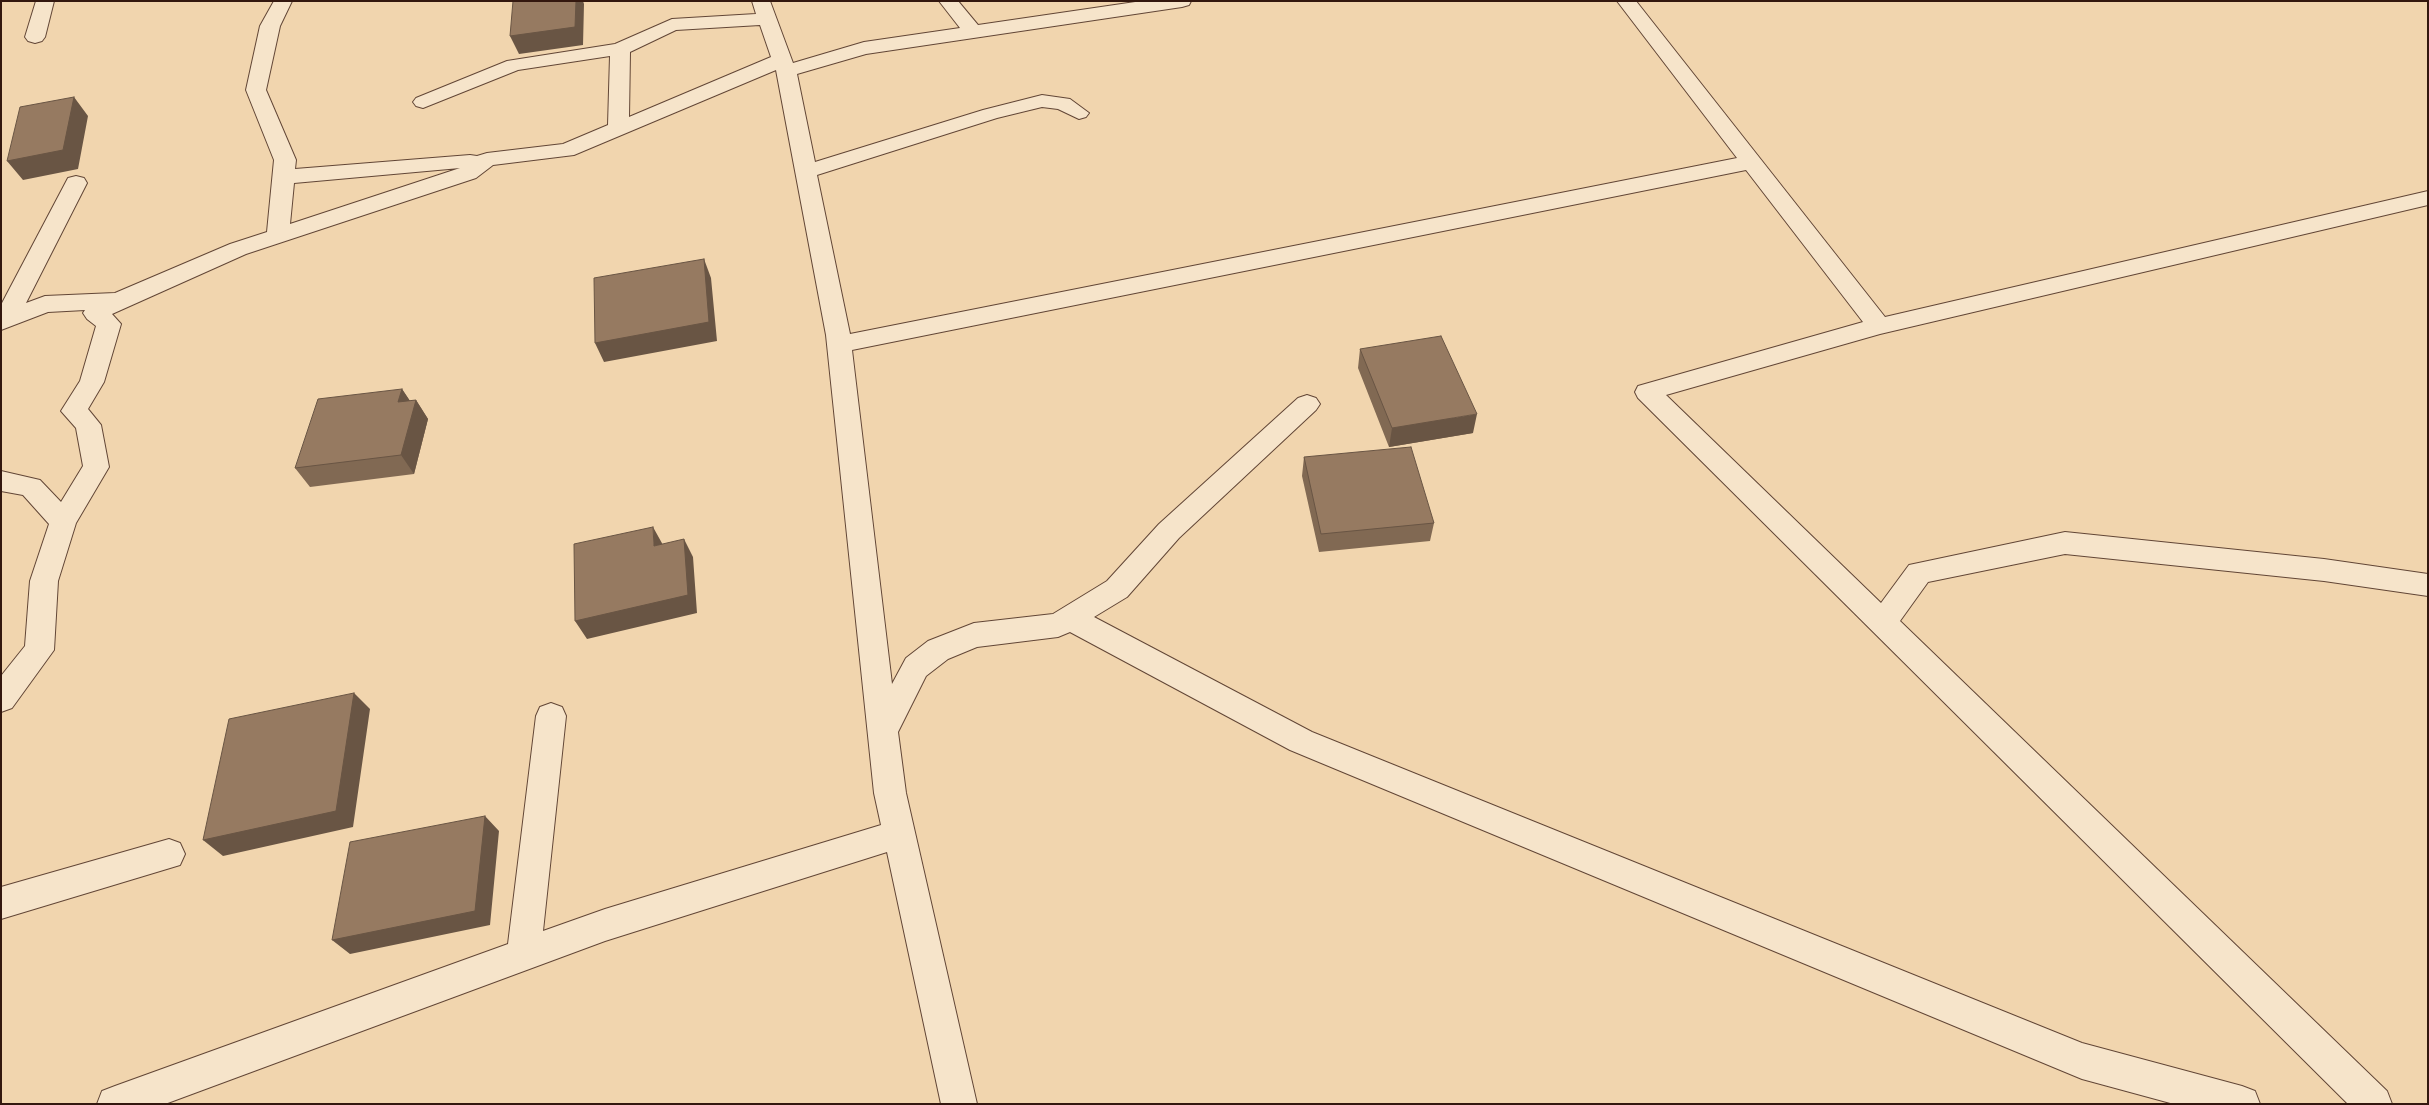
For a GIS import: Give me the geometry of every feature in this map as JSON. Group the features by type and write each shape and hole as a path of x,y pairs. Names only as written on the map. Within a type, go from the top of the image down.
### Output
{"street":[{"path":"35,37 45,1"},
{"path":"278,236 285,160 256,90 270,26 283,1"},
{"path":"948,1 973,32"},
{"path":"283,177 486,160 568,150 784,66 864,48 1182,1"},
{"path":"1626,1 1879,326"},
{"path":"423,102 514,65 620,49 672,24 764,10 784,66 839,344 890,793 959,1104"},
{"path":"618,129 620,49"},
{"path":"806,172 990,114 1042,101 1063,103 1079,113"},
{"path":"1,699 39,650 44,580 63,522 96,467 88,426 74,411 92,382 109,324 95,313 118,301 238,249 468,173 486,160"},
{"path":"839,344 1751,162"},
{"path":"3,321 76,183"},
{"path":"2374,1104 1647,392 1879,326 2428,198"},
{"path":"3,321 45,304 118,301"},
{"path":"883,732 916,667 938,650 974,635 1058,625 1117,588 1169,532 1306,404"},
{"path":"1,481 31,487 63,522"},
{"path":"1882,623 1919,573 2065,543 2324,570 2428,585"},
{"path":"1069,618 1300,741 2082,1061 2242,1104"},
{"path":"524,955 551,716"},
{"path":"115,1104 605,925 899,834"},
{"path":"1,903 169,854"}],"building":[{"path":"513,1 576,1 575,27 510,36"},
{"path":"74,97 63,150 7,161 20,107"},
{"path":"704,259 709,322 595,343 594,278"},
{"path":"1441,336 1477,414 1392,428 1360,349"},
{"path":"402,389 398,402 416,400 401,455 295,468 318,399"},
{"path":"1411,447 1434,523 1321,534 1304,457"},
{"path":"653,527 654,546 684,539 688,595 575,621 574,544"},
{"path":"354,693 336,811 203,840 229,719"},
{"path":"485,816 475,911 332,940 350,842"}]}
